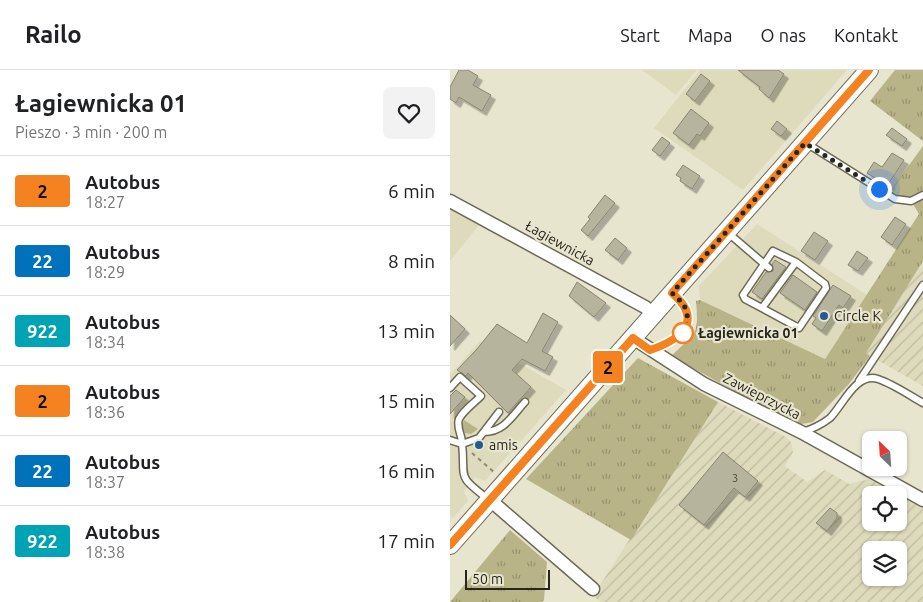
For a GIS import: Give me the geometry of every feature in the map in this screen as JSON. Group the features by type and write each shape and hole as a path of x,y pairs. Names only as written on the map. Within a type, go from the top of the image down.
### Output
{"main road":[{"path":"450,545 869,70"}],"street":[{"name":"Łagiewnicka","path":"450,201 645,307 654,314"},
{"name":"Zawieprzycka","path":"633,338 704,384 801,432"},
{"path":"801,432 923,500"},
{"path":"490,500 593,589"}],"lane":[{"path":"805,143 895,199 911,200 923,195"},
{"path":"726,231 767,266"},
{"path":"773,251 796,262 822,280 826,288 799,328 745,299 743,294 767,266 773,251"},
{"path":"762,308 782,277 796,262"},
{"name":"Zawieprzycka","path":"801,432 815,429 830,418 859,382 923,285"},
{"path":"650,350 676,339 683,333 688,322 686,310 682,302 672,293"},
{"path":"450,388 460,377 481,396 459,419 464,477 471,486 490,500"},
{"path":"859,382 868,378 877,379 923,403"},
{"path":"484,432 495,432 501,429 525,402"},
{"path":"450,440 462,444 479,438 499,412"}],"path":[{"path":"462,444 497,475"}],"shaded area":[{"path":"642,70 697,70 676,95"},
{"path":"700,70 847,70 743,190 654,128"},
{"path":"450,209 479,225 450,261"},
{"path":"757,224 867,295 825,359 700,300 699,286"},
{"path":"923,261 923,386 865,353"},
{"path":"480,341 566,390 485,481 475,477 464,491 468,501 453,518 450,516 450,375"},
{"path":"718,402 786,437 791,442 793,452 785,466 807,482 825,470 849,484 874,478 888,486 862,486 862,531 907,531 907,497 923,506 923,602 601,602 593,596"}],"green space":[{"path":"895,70 923,70 923,141 870,101"},
{"path":"923,146 923,261 866,353 870,356 849,384 813,422 796,425 671,356 694,333 697,321 696,301 700,300 825,359 919,214 911,201 895,199 891,190"},
{"path":"638,358 718,402 631,540 526,479"},
{"path":"464,420 478,429 471,434 465,433 462,426"},
{"path":"510,530 547,562 544,600 542,602 450,602"}],"building":[{"path":"459,70 468,70 478,76 473,85 491,95 482,111 459,97 456,103 450,99 450,87"},
{"path":"738,70 778,70 784,74 769,98 759,89 760,87"},
{"path":"701,74 710,81 695,101 686,94"},
{"path":"691,109 709,123 700,136 697,134 689,145 673,133"},
{"path":"777,121 787,129 781,136 771,129"},
{"path":"892,128 907,139 902,146 886,135"},
{"path":"662,137 670,143 660,156 652,150"},
{"path":"892,153 904,160 887,186 867,173 874,162 882,167"},
{"path":"683,165 700,176 692,189 680,181 681,178 676,175"},
{"path":"605,195 615,203 588,236 581,230 590,219 588,217"},
{"path":"895,217 906,224 892,245 881,237"},
{"path":"814,232 828,241 815,260 801,251"},
{"path":"615,238 627,248 618,260 605,250"},
{"path":"857,251 868,258 858,271 848,265"},
{"path":"775,260 786,267 762,299 752,292 766,272 773,271 772,264"},
{"name":"Circle K","path":"793,275 817,292 805,310 780,293"},
{"path":"577,282 606,303 594,317 569,296"},
{"path":"833,285 851,296 843,308 839,305 822,331 812,324 816,318 813,316"},
{"path":"543,313 558,322 542,351 553,357 545,371 522,359 512,370 531,387 508,413 468,373 466,376 457,370 497,324 527,343"},
{"path":"450,315 465,329 450,346"},
{"path":"456,390 465,397 450,414 450,396"},
{"path":"723,452 758,481 745,497 734,488 704,525 679,505"},
{"path":"830,508 837,513 837,518 827,531 816,523"}],"bus line":[{"name":"2","path":"450,545 633,338 650,350 668,344 683,333 688,322 686,310 682,302 672,293 869,70"}],"place":[{"name":"Circle K","path":"824,316"},
{"name":"Łagiewnicka 01","path":"683,333"},
{"name":"amis","path":"479,445"}],"route":[{"path":"683,333 688,322 686,310 682,302 672,293 805,143 879,189"}]}
